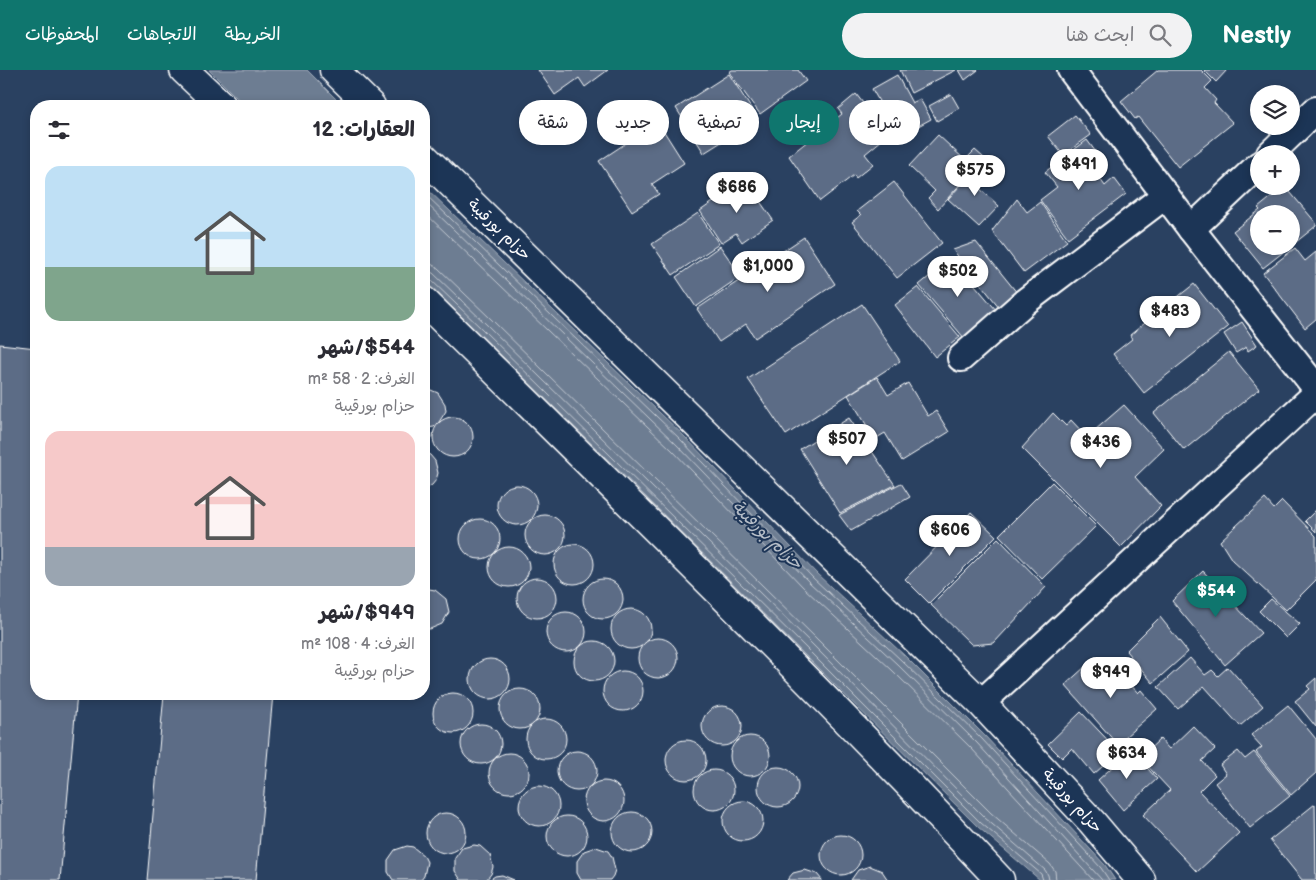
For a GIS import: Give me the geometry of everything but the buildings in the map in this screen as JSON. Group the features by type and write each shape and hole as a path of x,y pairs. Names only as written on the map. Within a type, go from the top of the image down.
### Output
{"highway":[{"path":"184,70 216,100"},
{"path":"334,70 366,100"},
{"name":"حزام بورقيبة","path":"430,163 981,703 1092,822 1141,880"},
{"path":"430,307 917,791 1000,880"}],"street":[{"path":"1071,70 1191,229 1316,388"},
{"path":"1279,145 1316,110"},
{"path":"1191,229 1250,173"},
{"path":"961,358 1026,301 1166,195"},
{"path":"981,703 1316,394"}],"water":[{"path":"209,70 307,70 337,100 239,100"},
{"path":"430,192 685,437 817,574 905,656 985,736 1105,865 1115,880 1040,880 978,827 646,497 430,286"}]}
